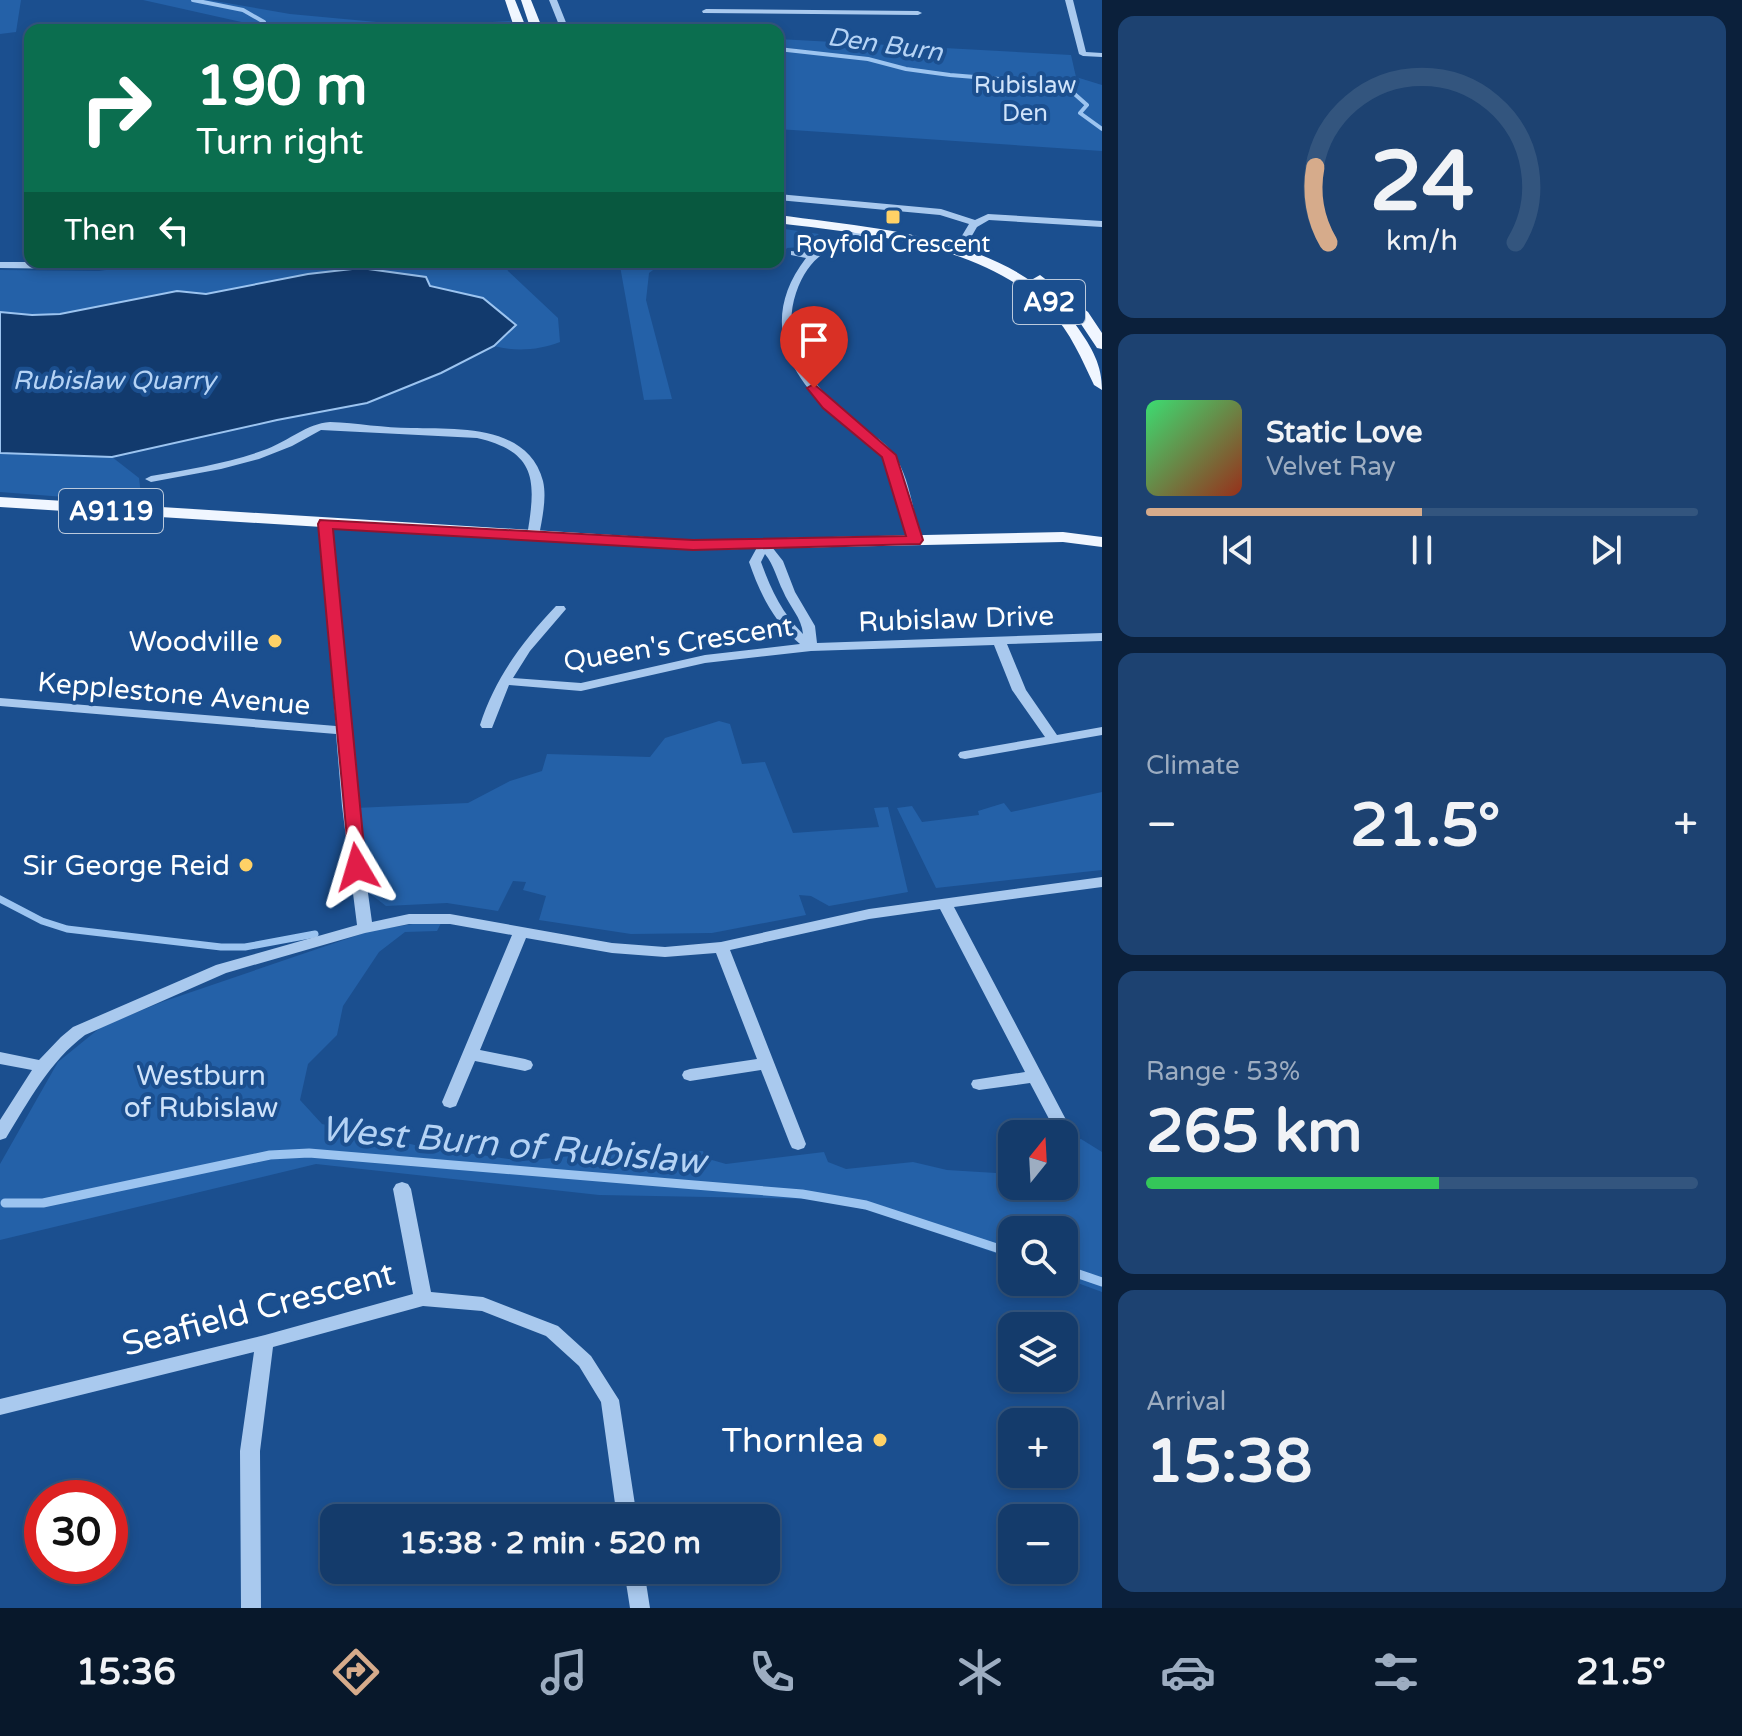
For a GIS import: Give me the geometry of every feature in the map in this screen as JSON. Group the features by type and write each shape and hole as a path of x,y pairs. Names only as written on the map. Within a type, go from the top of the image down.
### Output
{"main road":[{"path":"510,0 519,24"},
{"path":"526,0 535,24"},
{"name":"A92","path":"784,208 902,226 969,245 1026,271 1059,293 1083,315 1102,345"},
{"name":"A92","path":"784,220 864,232 971,258 1023,284 1044,298 1064,319 1102,385"},
{"name":"A9119","path":"0,502 650,543 764,545 1063,537 1102,542"},
{"name":"A9119","path":"1063,537 1102,530"}],"street":[{"path":"553,0 563,24"},
{"path":"827,0 828,11"},
{"path":"1069,0 1083,54 1102,55"},
{"path":"706,11 918,13"},
{"path":"784,198 941,212 976,223"},
{"path":"969,245 966,234 976,223 995,217 1102,224"},
{"path":"864,232 828,243 801,270 787,303 785,339 800,371 828,405 889,455 915,540"},
{"path":"794,253 812,256"},
{"path":"0,265 24,265"},
{"path":"151,479 233,463 287,445 316,427 464,432 492,437 516,449 532,464 537,480 533,536"},
{"path":"325,524 343,731 365,928"},
{"path":"764,545 777,561 789,592 809,626 811,647 787,628 764,589 755,562 764,545"},
{"name":"Queen's Crescent","path":"487,725 493,702 520,654 560,609"},
{"name":"Rubislaw Drive","path":"811,647 1102,637"},
{"path":"999,641 1019,690 1052,738"},
{"name":"Queen's Crescent","path":"504,681 581,687 705,659 811,647"},
{"name":"Kepplestone Avenue","path":"0,702 343,731"},
{"path":"965,755 1102,731"},
{"path":"0,1134 43,1066 66,1039 79,1031 221,969 365,928 409,919 450,919 612,948 665,952 721,947 845,919 944,903 1102,882"},
{"path":"944,903 1058,1120"},
{"path":"450,1102 521,932"},
{"path":"721,947 798,1144"},
{"path":"471,1054 525,1065"},
{"path":"0,1058 43,1066"},
{"path":"690,1075 768,1063"},
{"path":"979,1084 1036,1076"},
{"name":"Seafield Crescent","path":"0,1407 265,1342 423,1299 402,1189"},
{"path":"423,1299 483,1304 552,1331 585,1361 610,1400 625,1504"},
{"path":"251,1608 250,1451 265,1342"},
{"path":"636,1584 640,1608"}],"green space":[{"path":"0,0 21,0 16,32 0,34"},
{"path":"143,0 209,0 290,14 398,24 250,24"},
{"path":"511,21 512,24 456,24"},
{"name":"Rubislaw Den","path":"784,39 1071,55 1076,77 1102,85 1102,151 784,129"},
{"path":"784,229 819,234 801,247 787,248 784,252"},
{"path":"119,268 361,268 308,274 206,294 177,291 60,314 0,312 0,270 99,271"},
{"path":"361,268 506,268 558,318 560,342 527,349 494,346 516,325 483,298 430,286 426,277"},
{"path":"620,268 656,268 649,273 646,300 672,399 644,400"},
{"path":"0,453 112,457 139,478 142,503 0,492"},
{"path":"719,721 730,724 742,764 765,762 793,833 879,827 874,808 888,807 908,892 829,906 811,896 799,895 806,915 712,933 631,934 539,920 546,896 523,890 526,882 513,881 498,911 447,903 386,906 368,892 355,808 468,803 510,781 542,771 547,754 650,757 665,738"},
{"path":"1102,792 1102,870 936,888 897,808 912,806 922,822 979,815 978,811 1004,803 1011,812"},
{"name":"Westburn of Rubislaw","path":"443,919 437,931 405,932 379,952 343,1006 337,1035 308,1064 300,1100 322,1124 419,1146 523,1161 590,1154 703,1151 705,1158 726,1164 824,1152 828,1162 846,1169 913,1162 947,1170 998,1173 998,1200 1078,1200 1078,1139 1081,1139 1102,1152 1102,1292 1078,1283 1078,1216 998,1216 998,1254 886,1214 816,1199 599,1195 316,1164 0,1240 0,1164 58,1062 101,1027 162,1002 370,931"}],"water":[{"name":"Rubislaw Quarry","path":"361,268 426,277 430,286 483,298 516,325 494,346 441,373 367,403 112,457 0,453 0,312 60,314 177,291 206,294 308,274"}],"waterway":[{"name":"Den Burn","path":"193,0 243,10 264,22"},
{"name":"Den Burn","path":"784,50 868,59 906,69 950,75 1035,82 1070,90 1087,105 1080,113 1102,129"},
{"path":"0,899 42,921 67,929 221,947 245,947 315,934"},
{"name":"West Burn of Rubislaw","path":"5,1203 43,1203 270,1155 309,1153 802,1194 866,1205 998,1248"},
{"name":"West Burn of Rubislaw","path":"1078,1274 1102,1282"}],"place":[{"name":"Royfold Crescent","path":"893,217"},
{"name":"Woodville","path":"275,641"},
{"name":"Sir George Reid","path":"246,865"},
{"name":"Thornlea","path":"880,1440"}],"route":[{"path":"357,867 325,524 693,545 915,540 889,455 828,405 814,388"}]}
